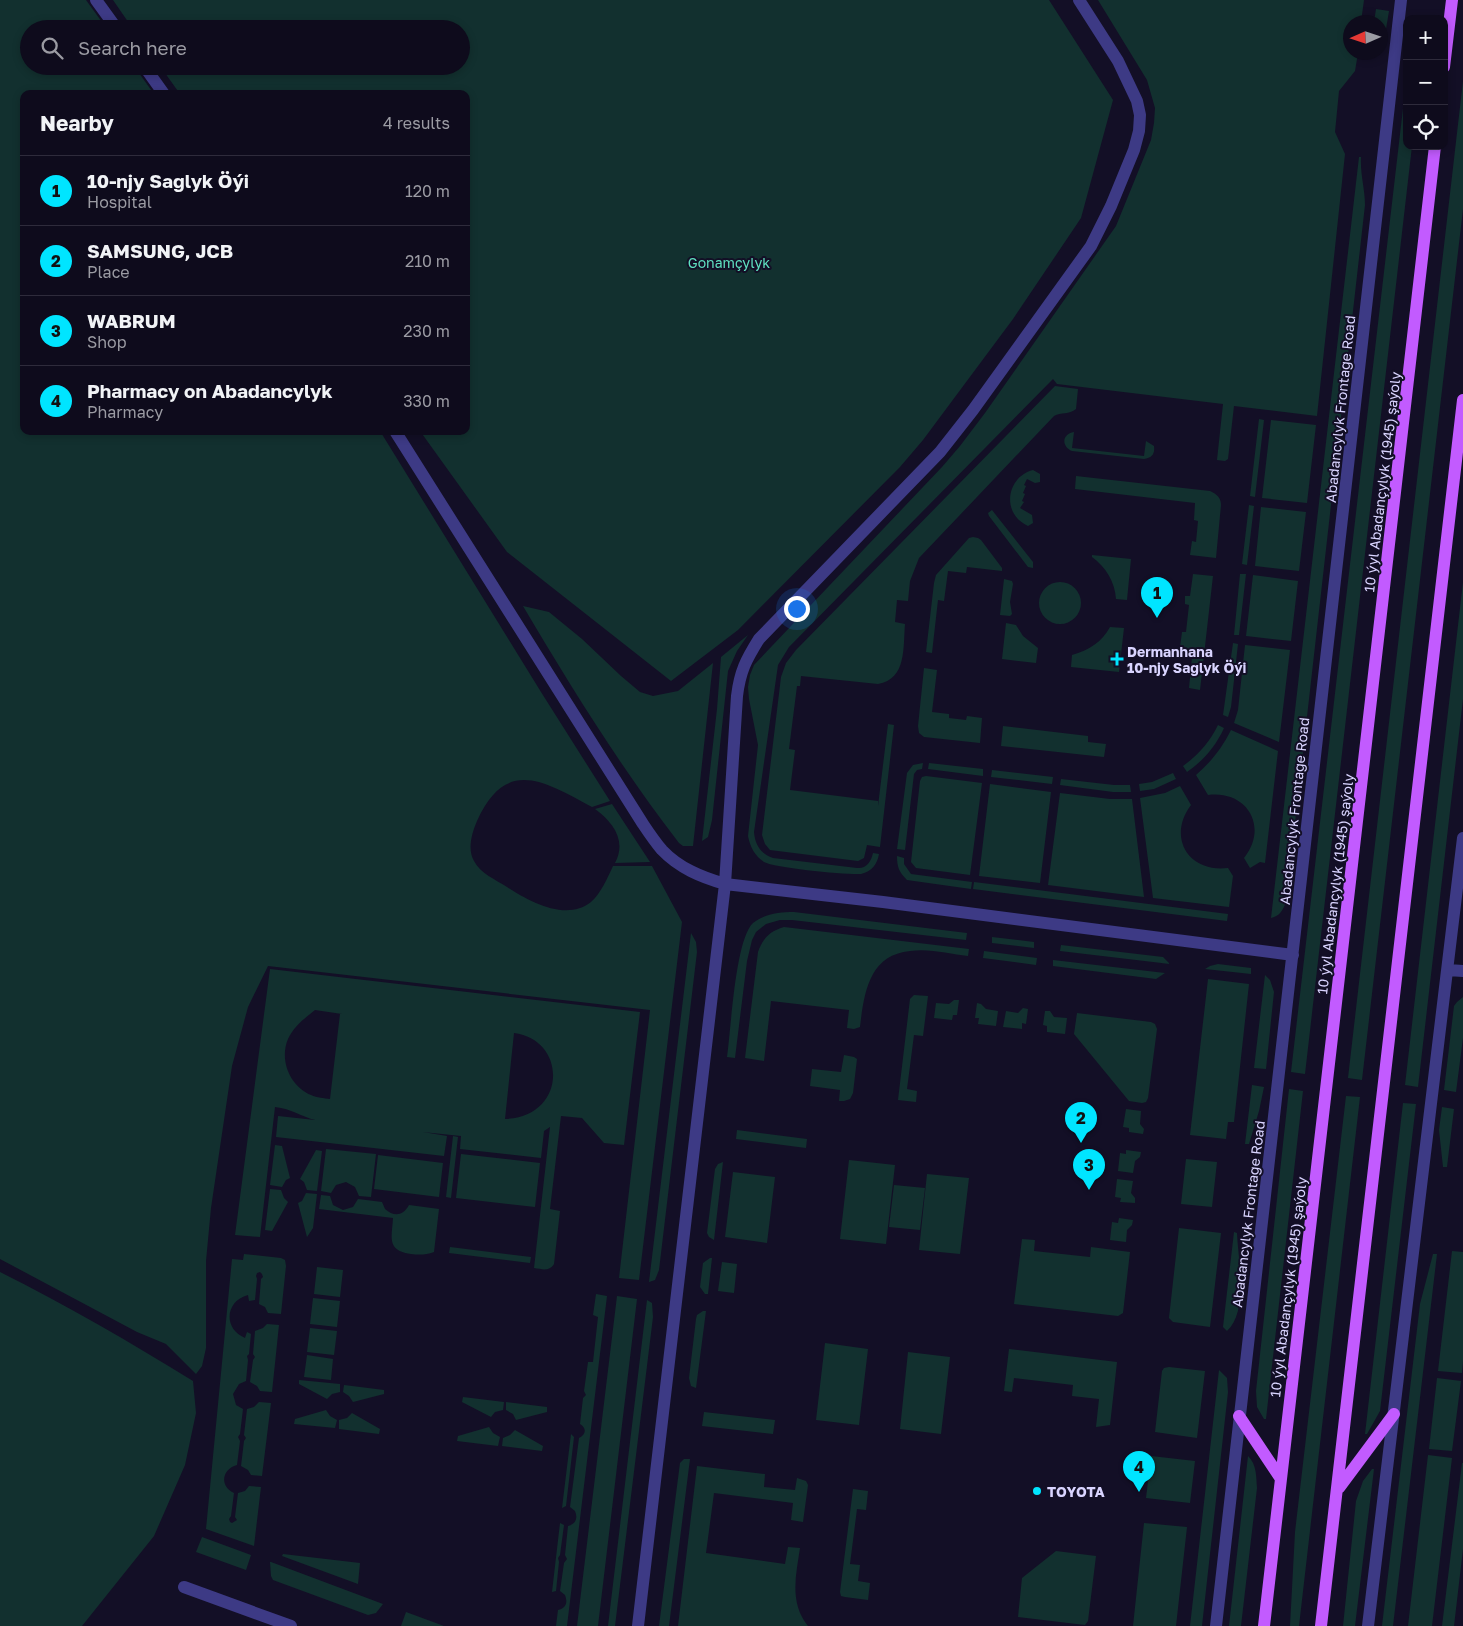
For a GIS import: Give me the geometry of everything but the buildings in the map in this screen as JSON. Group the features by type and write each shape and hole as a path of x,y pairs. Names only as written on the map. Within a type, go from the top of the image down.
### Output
{"main road":[{"path":"1445,60 1452,0"},
{"name":"10 ýyl Abadançylyk (1945) şaýoly","path":"1264,1626 1436,150"},
{"path":"1321,1626 1463,400"},
{"path":"1338,1490 1394,1414"},
{"path":"1239,1416 1280,1479"}],"street":[{"path":"96,0 110,20"},
{"path":"638,1626 725,884 737,696 740,676 747,658 759,639 946,445 1091,246 1115,198 1134,150 1139,131 1140,115 1137,101 1122,70 1079,0"},
{"name":"Abadancylyk Frontage Road","path":"1216,1626 1401,0"},
{"path":"150,75 161,90"},
{"path":"397,435 643,824 662,850 678,864 700,876 725,884 883,902 1293,955"},
{"path":"1368,1626 1463,838"},
{"path":"1448,970 1463,971"},
{"path":"184,1586 291,1626"}],"green space":[{"path":"0,0 86,0 100,20 20,20 20,75 140,75 151,90 20,90 20,435 382,435 610,801 592,807 543,783 528,780 514,781 501,788 488,801 477,821 471,846 474,861 489,876 526,898 559,910 581,908 591,902 604,886 613,866 652,866 682,922 639,1280 619,1278 650,1010 268,966 248,1007 232,1066 211,1208 206,1261 206,1348 202,1366 196,1374 166,1344 137,1332 0,1259"},
{"name":"Gonamçylyk","path":"113,0 1049,0 1113,100 1081,218 1013,319 923,440 900,467 738,630 671,681 507,552 423,435 470,435 470,90 177,90 166,75 470,75 470,20 127,20"},
{"path":"1098,0 1364,0 1362,15 1343,15 1343,60 1357,60 1355,71 1339,91 1335,132 1345,154 1317,416 1234,406 1228,459 1225,461 1217,460 1223,404 1057,384 1053,379 789,647 778,665 754,832 757,845 765,854 773,858 857,868 868,864 873,853 879,854 877,861 871,869 861,874 796,869 764,862 753,851 748,836 758,745 748,687 754,665 960,446 1116,226 1151,140 1155,108 1147,80"},
{"path":"1376,9 1389,11 1388,17 1388,15 1375,15"},
{"path":"1463,81 1463,209 1362,1080 1348,1078"},
{"path":"1403,108 1403,150 1412,150 1305,1074 1291,1072"},
{"path":"1359,157 1361,157 1365,205 1286,902 1281,912 1271,918"},
{"path":"1055,386 1078,389 1076,409 1054,416 919,558 910,581 908,601 897,600 895,622 905,624 902,661 894,676 878,684 801,676 800,686 797,686 789,749 795,750 790,790 878,801 878,806 888,724 894,725 880,847 867,845 864,858 858,861 770,850 765,844 762,835 781,677 786,663 796,650"},
{"path":"1259,419 1264,420 1255,497 1250,496"},
{"path":"1271,420 1316,425 1307,503 1262,498"},
{"path":"1074,432 1072,448 1144,456 1146,441 1154,446 1154,451 1151,457 1144,459 1072,451 1068,449 1064,440 1067,435"},
{"path":"1033,470 1040,474 1040,482 1035,483 1027,479 1024,485 1026,486 1023,493 1025,494 1022,501 1024,502 1020,508 1032,515 1033,523 1028,526 1019,520 1014,513 1010,496 1017,480"},
{"path":"1076,476 1212,492 1217,495 1221,503 1216,558 1190,555 1192,541 1196,542 1198,521 1194,520 1195,503 1075,489"},
{"path":"1249,505 1254,506 1247,565 1242,564"},
{"path":"1261,507 1306,512 1299,571 1255,566"},
{"path":"992,510 1033,562 1033,568 1028,567 989,516 988,513"},
{"path":"973,537 981,540 1002,568 1002,571 967,567 966,573 948,571 944,601 938,600 932,653 926,652 936,575 969,538"},
{"path":"1092,555 1131,559 1127,600 1116,599 1109,575"},
{"path":"1193,574 1213,576 1200,690 1189,688 1192,657 1179,655 1182,632 1186,632 1189,605 1185,604 1185,596 1190,596"},
{"path":"1240,574 1246,574 1239,635 1234,635"},
{"path":"1253,575 1298,581 1291,641 1246,636"},
{"path":"1004,579 1012,581 1013,584 1010,602 1012,614 1010,616 1000,615"},
{"path":"1060,582 1075,588 1081,603 1075,618 1060,624 1045,618 1039,603 1045,588"},
{"path":"1463,582 1463,699 1418,1087 1405,1085"},
{"path":"523,606 549,612 582,639 640,692 653,696 678,691 713,663 693,846 683,846 679,843 637,786 578,697"},
{"path":"1006,623 1016,625 1023,636 1038,648 1036,663 1002,659"},
{"path":"1110,627 1124,628 1119,672 1071,667 1072,655 1094,645"},
{"path":"748,635 737,651 728,671 712,820 708,837 702,841 721,657"},
{"path":"1233,643 1238,644 1231,707 1228,717 1223,715"},
{"path":"1245,645 1290,650 1279,742 1234,723 1238,710"},
{"path":"924,668 937,670 932,712 949,714 949,718 966,720 967,716 982,718 980,743 924,737 919,733 918,726"},
{"path":"1218,725 1224,728 1217,741 1204,758 1187,772 1183,766 1203,748"},
{"path":"1003,726 1088,736 1088,742 1106,744 1104,757 1001,746"},
{"path":"1231,730 1278,751 1265,863 1260,862 1250,868 1244,858 1251,846 1254,834 1254,823 1250,813 1234,798 1222,795 1208,795 1196,775 1216,754"},
{"path":"923,763 922,769 917,770 914,774 905,850 897,849 907,773 913,765"},
{"path":"929,763 983,769 983,776 928,769"},
{"path":"992,770 1053,777 1052,784 991,777"},
{"path":"1173,773 1176,779 1154,789 1140,791 1139,784 1152,782"},
{"path":"922,777 982,783 970,875 916,868 911,862 920,781"},
{"path":"1061,779 1130,785 1131,792 1113,792 1060,785"},
{"path":"990,784 1051,792 1040,883 979,876"},
{"path":"1180,786 1191,805 1184,817 1181,829 1182,840 1186,850 1192,859 1202,865 1214,868 1228,868 1233,876 1229,907 1153,898 1140,798 1165,793"},
{"path":"1060,793 1110,799 1132,799 1144,897 1048,885"},
{"path":"612,804 650,862 615,863 618,855 619,840 612,826 595,809"},
{"path":"897,856 904,858 904,864 911,874 972,882 971,889 907,880 899,869"},
{"path":"974,882 1228,914 1227,921 973,889"},
{"path":"794,912 967,933 966,940 792,920 780,920 766,924 756,932 752,940 747,961 735,1058 727,1057 738,966 747,933 753,923 762,917"},
{"path":"784,927 969,949 968,956 917,950 896,954 885,960 871,978 864,1001 860,1027 854,1029 847,1028 849,1010 771,1001 764,1061 745,1058 758,952 768,936"},
{"path":"691,933 696,942 697,952 659,1270 655,1280 649,1282"},
{"path":"992,937 1034,942 1034,948 992,943"},
{"path":"1061,945 1163,957 1170,964 1060,951"},
{"path":"984,951 1037,958 1036,965 983,958"},
{"path":"1053,960 1165,973 1156,979 1053,966"},
{"path":"1218,964 1251,968 1251,974 1205,969"},
{"path":"270,969 640,1012 624,1145 604,1143 582,1118 561,1116 550,1209 560,1211 554,1264 550,1268 534,1268 550,1127 544,1131 541,1158 460,1149 461,1136 423,1132 447,1136 444,1156 276,1137 278,1116 315,1120 275,1107 260,1237 235,1235","holes":["315,1010 342,1014 340,1014 330,1099 316,1097 304,1091 292,1079 286,1064 286,1047 290,1034","514,1033 532,1039 544,1049 551,1063 553,1078 549,1093 540,1106 525,1115 505,1119"]},
{"path":"1265,975 1270,980 1274,992 1266,1069 1254,1068"},
{"path":"1208,979 1249,984 1234,1122 1228,1122 1226,1139 1190,1135"},
{"path":"914,995 928,996 923,1036 914,1035 907,1089 917,1091 916,1102 898,1100 910,999"},
{"path":"1463,997 1463,1038 1456,1092 1444,1090 1454,1006"},
{"path":"954,1000 959,1000 957,1015 953,1015 952,1020 934,1018 936,1003 949,1004"},
{"path":"977,1003 986,1009 998,1011 996,1026 978,1024 979,1018 975,1018"},
{"path":"1023,1008 1028,1009 1026,1024 1022,1023 1022,1029 1003,1027 1006,1011 1018,1013"},
{"path":"1045,1011 1050,1011 1054,1017 1067,1018 1065,1034 1047,1032 1047,1026 1043,1025"},
{"path":"1077,1013 1155,1024 1157,1029 1146,1102 1129,1101 1074,1034"},
{"path":"844,1055 857,1059 853,1093 850,1099 839,1101 840,1090 810,1086 812,1069 841,1072"},
{"path":"1252,1085 1264,1087 1249,1144 1245,1144"},
{"path":"1289,1089 1303,1091 1266,1419 1264,1419 1257,1407 1256,1391"},
{"path":"1346,1096 1360,1097 1299,1626 1290,1626 1295,1532"},
{"path":"1403,1103 1416,1104 1380,1411 1367,1434 1365,1434"},
{"path":"1442,1107 1454,1109 1447,1167 1443,1167 1439,1130"},
{"path":"1126,1109 1141,1111 1140,1124 1144,1129 1143,1134 1129,1132 1129,1128 1123,1127"},
{"path":"737,1130 807,1139 806,1148 736,1139"},
{"path":"453,1136 458,1137 451,1198 446,1197"},
{"path":"275,1145 282,1146 290,1178 286,1180 282,1187 270,1185"},
{"path":"326,1149 376,1154 371,1197 359,1196 355,1187 346,1182 336,1185 331,1193 321,1191"},
{"path":"316,1150 322,1151 317,1191 307,1190 304,1182 300,1179"},
{"path":"1126,1150 1141,1152 1140,1157 1135,1161 1133,1173 1118,1171 1120,1153 1126,1154"},
{"path":"461,1154 540,1163 535,1207 456,1198"},
{"path":"378,1155 443,1163 439,1197 374,1189"},
{"path":"1186,1159 1217,1162 1212,1207 1181,1204"},
{"path":"849,1160 895,1165 886,1244 840,1239"},
{"path":"723,1162 714,1240 707,1233 715,1169 718,1164"},
{"path":"733,1172 775,1177 767,1243 725,1237"},
{"path":"927,1174 969,1178 960,1254 919,1250"},
{"path":"1117,1179 1133,1181 1131,1193 1135,1198 1135,1203 1120,1202 1121,1198 1115,1197"},
{"path":"894,1185 925,1188 920,1230 889,1227"},
{"path":"270,1189 281,1190 288,1202 272,1231 265,1230"},
{"path":"306,1193 317,1194 313,1228 307,1237 298,1203 302,1201"},
{"path":"321,1195 330,1196 333,1205 343,1210 353,1207 358,1199 382,1202 388,1212 395,1214 401,1213 409,1205 439,1209 434,1252 417,1255 398,1250 392,1242 393,1218 319,1209"},
{"path":"1119,1218 1133,1220 1132,1225 1127,1230 1126,1242 1110,1240 1112,1222 1118,1223"},
{"path":"1179,1228 1221,1233 1210,1327 1173,1322 1169,1318"},
{"path":"1234,1232 1237,1233 1241,1284 1238,1311 1234,1322 1227,1331 1223,1327"},
{"path":"1022,1239 1035,1240 1034,1251 1090,1257 1091,1247 1130,1252 1123,1313 1118,1316 1014,1304"},
{"path":"450,1247 531,1257 530,1263 449,1253"},
{"path":"1452,1251 1463,1252 1462,1373 1438,1371"},
{"path":"244,1254 281,1258 285,1260 286,1266 281,1314 268,1313 265,1307 259,1304 261,1279 263,1277 260,1272 256,1276 255,1300 249,1301 248,1295 240,1298 231,1309 230,1315 230,1322 238,1334 245,1338 247,1332 251,1334 249,1354 247,1356 246,1381 239,1384 233,1394 236,1405 243,1409 238,1437 240,1441 237,1465 228,1470 224,1482 229,1490 234,1493 229,1519 232,1523 237,1520 235,1517 238,1493 245,1491 249,1486 261,1487 254,1546 206,1529 232,1259 243,1260"},
{"path":"1433,1254 1437,1254 1393,1626 1382,1626 1420,1304"},
{"path":"712,1258 708,1294 705,1294 700,1287 703,1263"},
{"path":"722,1262 737,1264 734,1293 718,1291"},
{"path":"317,1267 343,1270 340,1297 314,1294"},
{"path":"0,1272 98,1324 193,1381 196,1413 185,1465 154,1536 82,1626 0,1626"},
{"path":"596,1294 607,1296 567,1626 556,1626 558,1610 563,1608 566,1603 565,1595 560,1591 564,1563 567,1559 565,1555 568,1526 575,1522 576,1518 575,1511 570,1507 579,1438 585,1431 584,1427 580,1424 583,1398 586,1395 584,1391 588,1362 593,1362 598,1317 593,1315"},
{"path":"617,1296 637,1299 598,1626 577,1626"},
{"path":"313,1298 340,1301 337,1327 310,1324"},
{"path":"647,1300 652,1303 653,1317 615,1626 608,1626"},
{"path":"706,1311 696,1388 691,1386 689,1378 696,1319 697,1315"},
{"path":"267,1324 279,1325 272,1392 260,1391 257,1386 250,1382 255,1357 253,1354 255,1331"},
{"path":"310,1328 337,1331 334,1355 307,1352"},
{"path":"825,1343 868,1349 859,1425 816,1420"},
{"path":"1009,1349 1117,1362 1110,1425 1096,1427 1099,1399 1072,1396 1073,1385 1014,1378 1012,1392 1004,1391"},
{"path":"908,1352 950,1357 941,1434 900,1429"},
{"path":"307,1355 333,1359 331,1380 304,1377"},
{"path":"1164,1368 1205,1371 1197,1438 1155,1432 1162,1371"},
{"path":"1219,1370 1227,1378 1228,1392 1202,1626 1190,1626"},
{"path":"1437,1378 1461,1381 1452,1451 1429,1449"},
{"path":"299,1380 340,1384 340,1392 332,1394 327,1399 299,1384"},
{"path":"344,1385 384,1390 384,1394 353,1402 343,1392"},
{"path":"463,1397 504,1402 503,1410 495,1412 491,1417 462,1402"},
{"path":"259,1402 271,1403 262,1476 251,1475 248,1470 241,1466 246,1438 244,1435 247,1409 254,1407"},
{"path":"506,1402 547,1407 547,1412 516,1420 513,1414 506,1410"},
{"path":"326,1410 330,1416 337,1420 335,1428 294,1424 295,1419"},
{"path":"704,1412 775,1420 773,1434 702,1426"},
{"path":"352,1413 380,1429 379,1434 339,1429 339,1420 347,1418"},
{"path":"489,1427 493,1433 500,1437 498,1446 457,1441 458,1436"},
{"path":"515,1430 543,1446 542,1451 502,1446 503,1438"},
{"path":"571,1434 574,1437 566,1506 562,1508"},
{"path":"1428,1455 1452,1458 1432,1626 1408,1626"},
{"path":"1151,1456 1195,1461 1190,1503 1146,1498"},
{"path":"1248,1456 1255,1467 1257,1488 1241,1626 1229,1626"},
{"path":"684,1459 690,1459 669,1626 659,1626 680,1463"},
{"path":"1462,1463 1463,1549 1454,1626 1442,1626"},
{"path":"697,1466 765,1474 764,1487 795,1490 797,1478 806,1481 808,1485 803,1522 791,1520 793,1503 714,1493 706,1553 785,1564 788,1547 800,1548 795,1588 796,1598 798,1608 808,1626 678,1626"},
{"path":"1374,1469 1355,1626 1343,1626 1356,1501 1363,1481"},
{"path":"853,1489 868,1491 866,1510 857,1509 850,1564 860,1565 858,1581 870,1583 868,1600 841,1596 840,1592"},
{"path":"560,1523 564,1525 558,1558 556,1591 552,1592"},
{"path":"1144,1523 1187,1527 1176,1626 1133,1626"},
{"path":"202,1537 251,1555 246,1570 196,1552"},
{"path":"1056,1551 1096,1556 1088,1621 1085,1625 1018,1617 1022,1578"},
{"path":"283,1554 360,1563 358,1584 282,1556"},
{"path":"270,1562 383,1604 376,1613 368,1615 273,1580"},
{"path":"406,1612 444,1626 401,1626"}],"place":[{"name":"10-njy Saglyk Öýi","path":"1157,618"},
{"name":"Dermanhana 10-njy Saglyk Öýi","path":"1117,659"},
{"name":"SAMSUNG, JCB","path":"1081,1143"},
{"name":"WABRUM","path":"1089,1190"},
{"name":"TOYOTA","path":"1037,1491"},
{"name":"Pharmacy on Abadancylyk","path":"1139,1492"}]}
